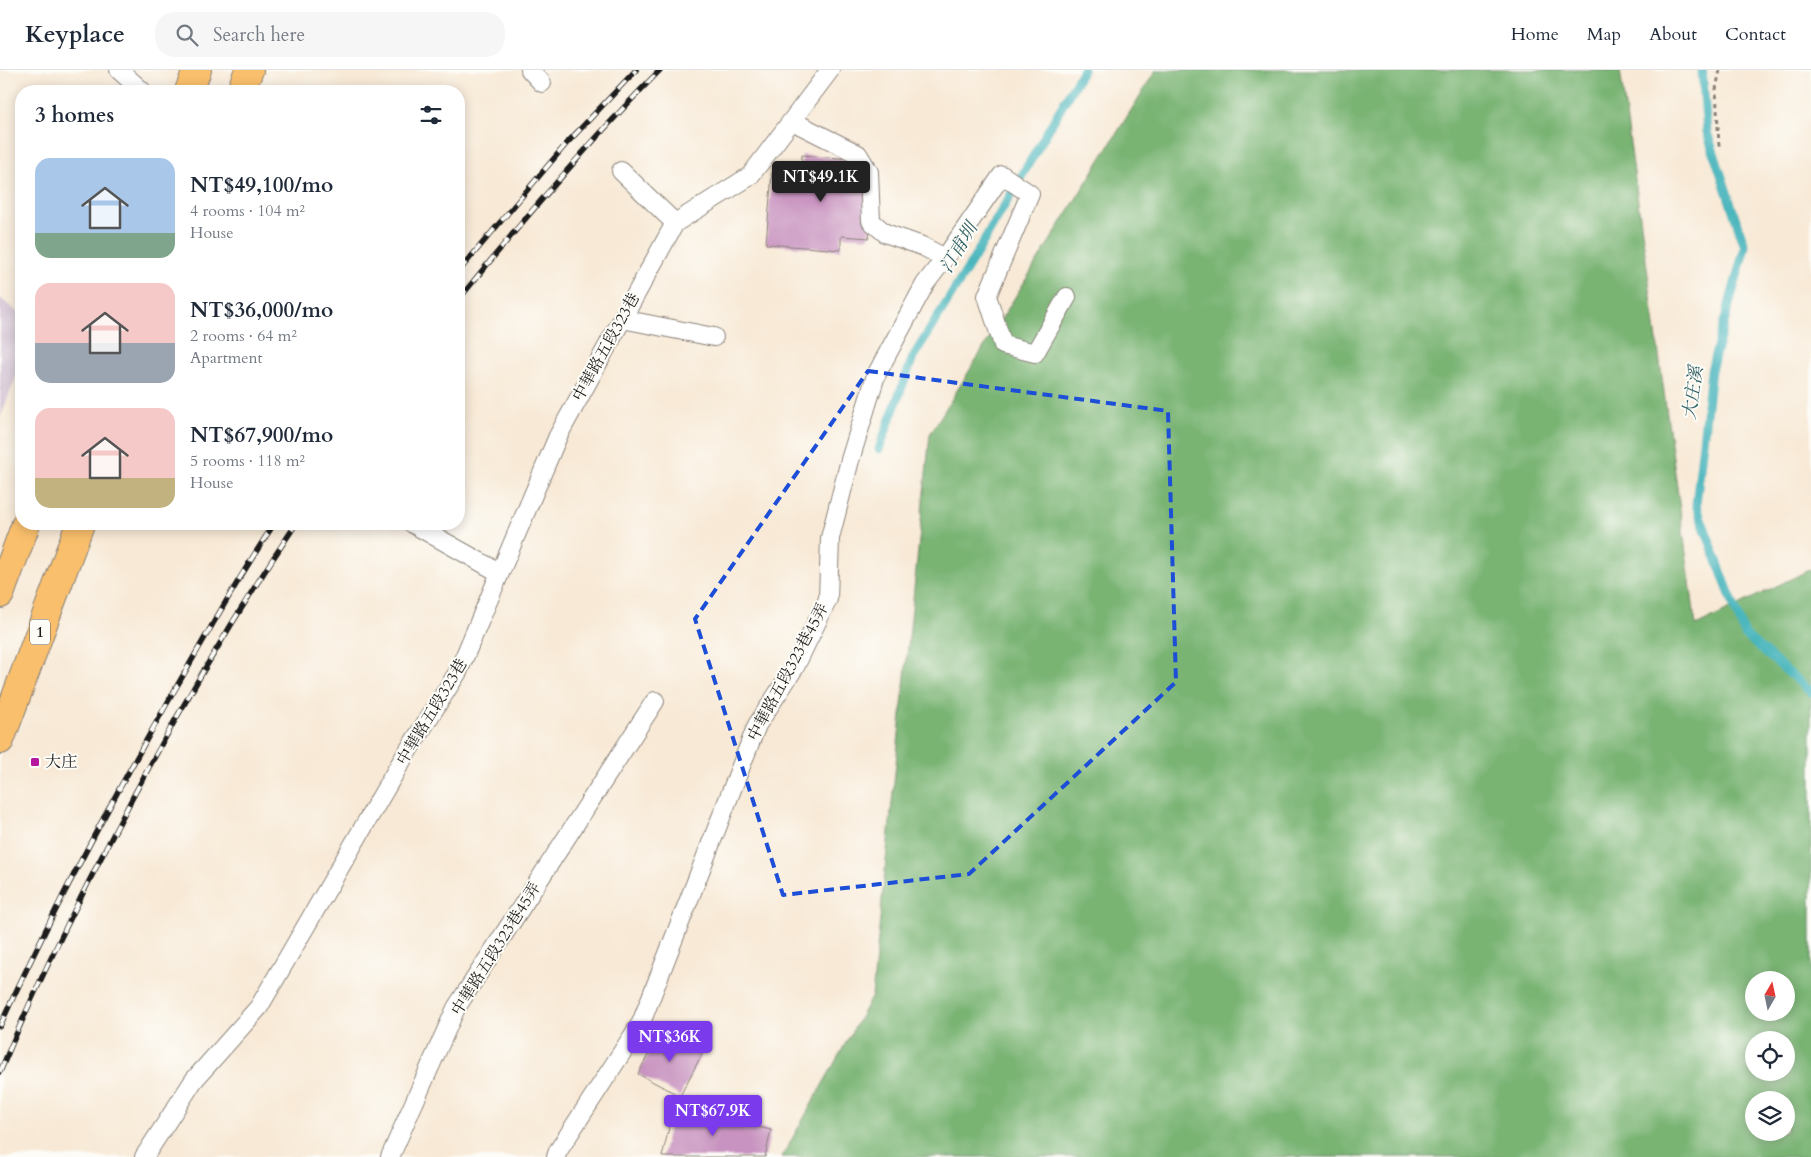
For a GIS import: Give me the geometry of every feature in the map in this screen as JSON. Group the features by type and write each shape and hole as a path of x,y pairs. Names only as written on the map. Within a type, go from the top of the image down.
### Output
{"main road":[{"path":"191,85 197,70"},
{"path":"243,85 249,70"},
{"path":"0,594 24,530"},
{"name":"1","path":"0,740 78,530"}],"lane":[{"path":"119,70 135,85"},
{"path":"530,70 542,83"},
{"path":"621,171 675,223 750,176 830,70"},
{"path":"792,121 858,154 869,172 871,221 885,232 922,246 945,258"},
{"name":"中華路五段323巷45弄","path":"556,1157 558,1151 641,1023 757,725 795,667 828,600 830,538 850,460 876,375 925,284 1002,174 1030,194 987,296 1003,345 1035,353 1067,296"},
{"name":"中華路五段323巷","path":"144,1157 194,1080 259,1007 404,757 458,672 558,436 675,223"},
{"path":"622,319 714,337"},
{"path":"424,530 500,573"},
{"name":"中華路五段323巷45弄","path":"390,1157 456,1008 655,701"}],"path":[{"path":"1719,146 1716,89 1720,70"}],"highlighted area":[{"path":"868,371 1168,411 1176,682 969,874 783,895 695,619"}],"shaded area":[{"path":"0,298 15,310 15,379 0,418"}],"green space":[{"path":"1156,70 1620,70 1696,626 1811,569 1811,1157 782,1157 872,996 930,434"}],"building":[{"path":"802,155 875,161 869,238 841,236 841,250 766,244 772,173 801,176"},
{"path":"661,1030 703,1052 680,1096 638,1074"},
{"path":"674,1107 771,1130 765,1157 662,1157"}],"waterway":[{"name":"汀甫圳","path":"879,449 913,357 974,258 1083,70"},
{"name":"大庄溪","path":"1702,70 1707,132 1745,247 1711,370 1696,505 1745,635 1811,692"}],"railway":[{"path":"465,264 567,143 636,70"},
{"path":"465,292 557,182 660,70"},
{"path":"0,1026 61,899 127,775 222,607 270,530"},
{"path":"0,1072 54,951 135,793 223,637 292,530"}],"place":[{"name":"大庄","path":"35,762"}]}
